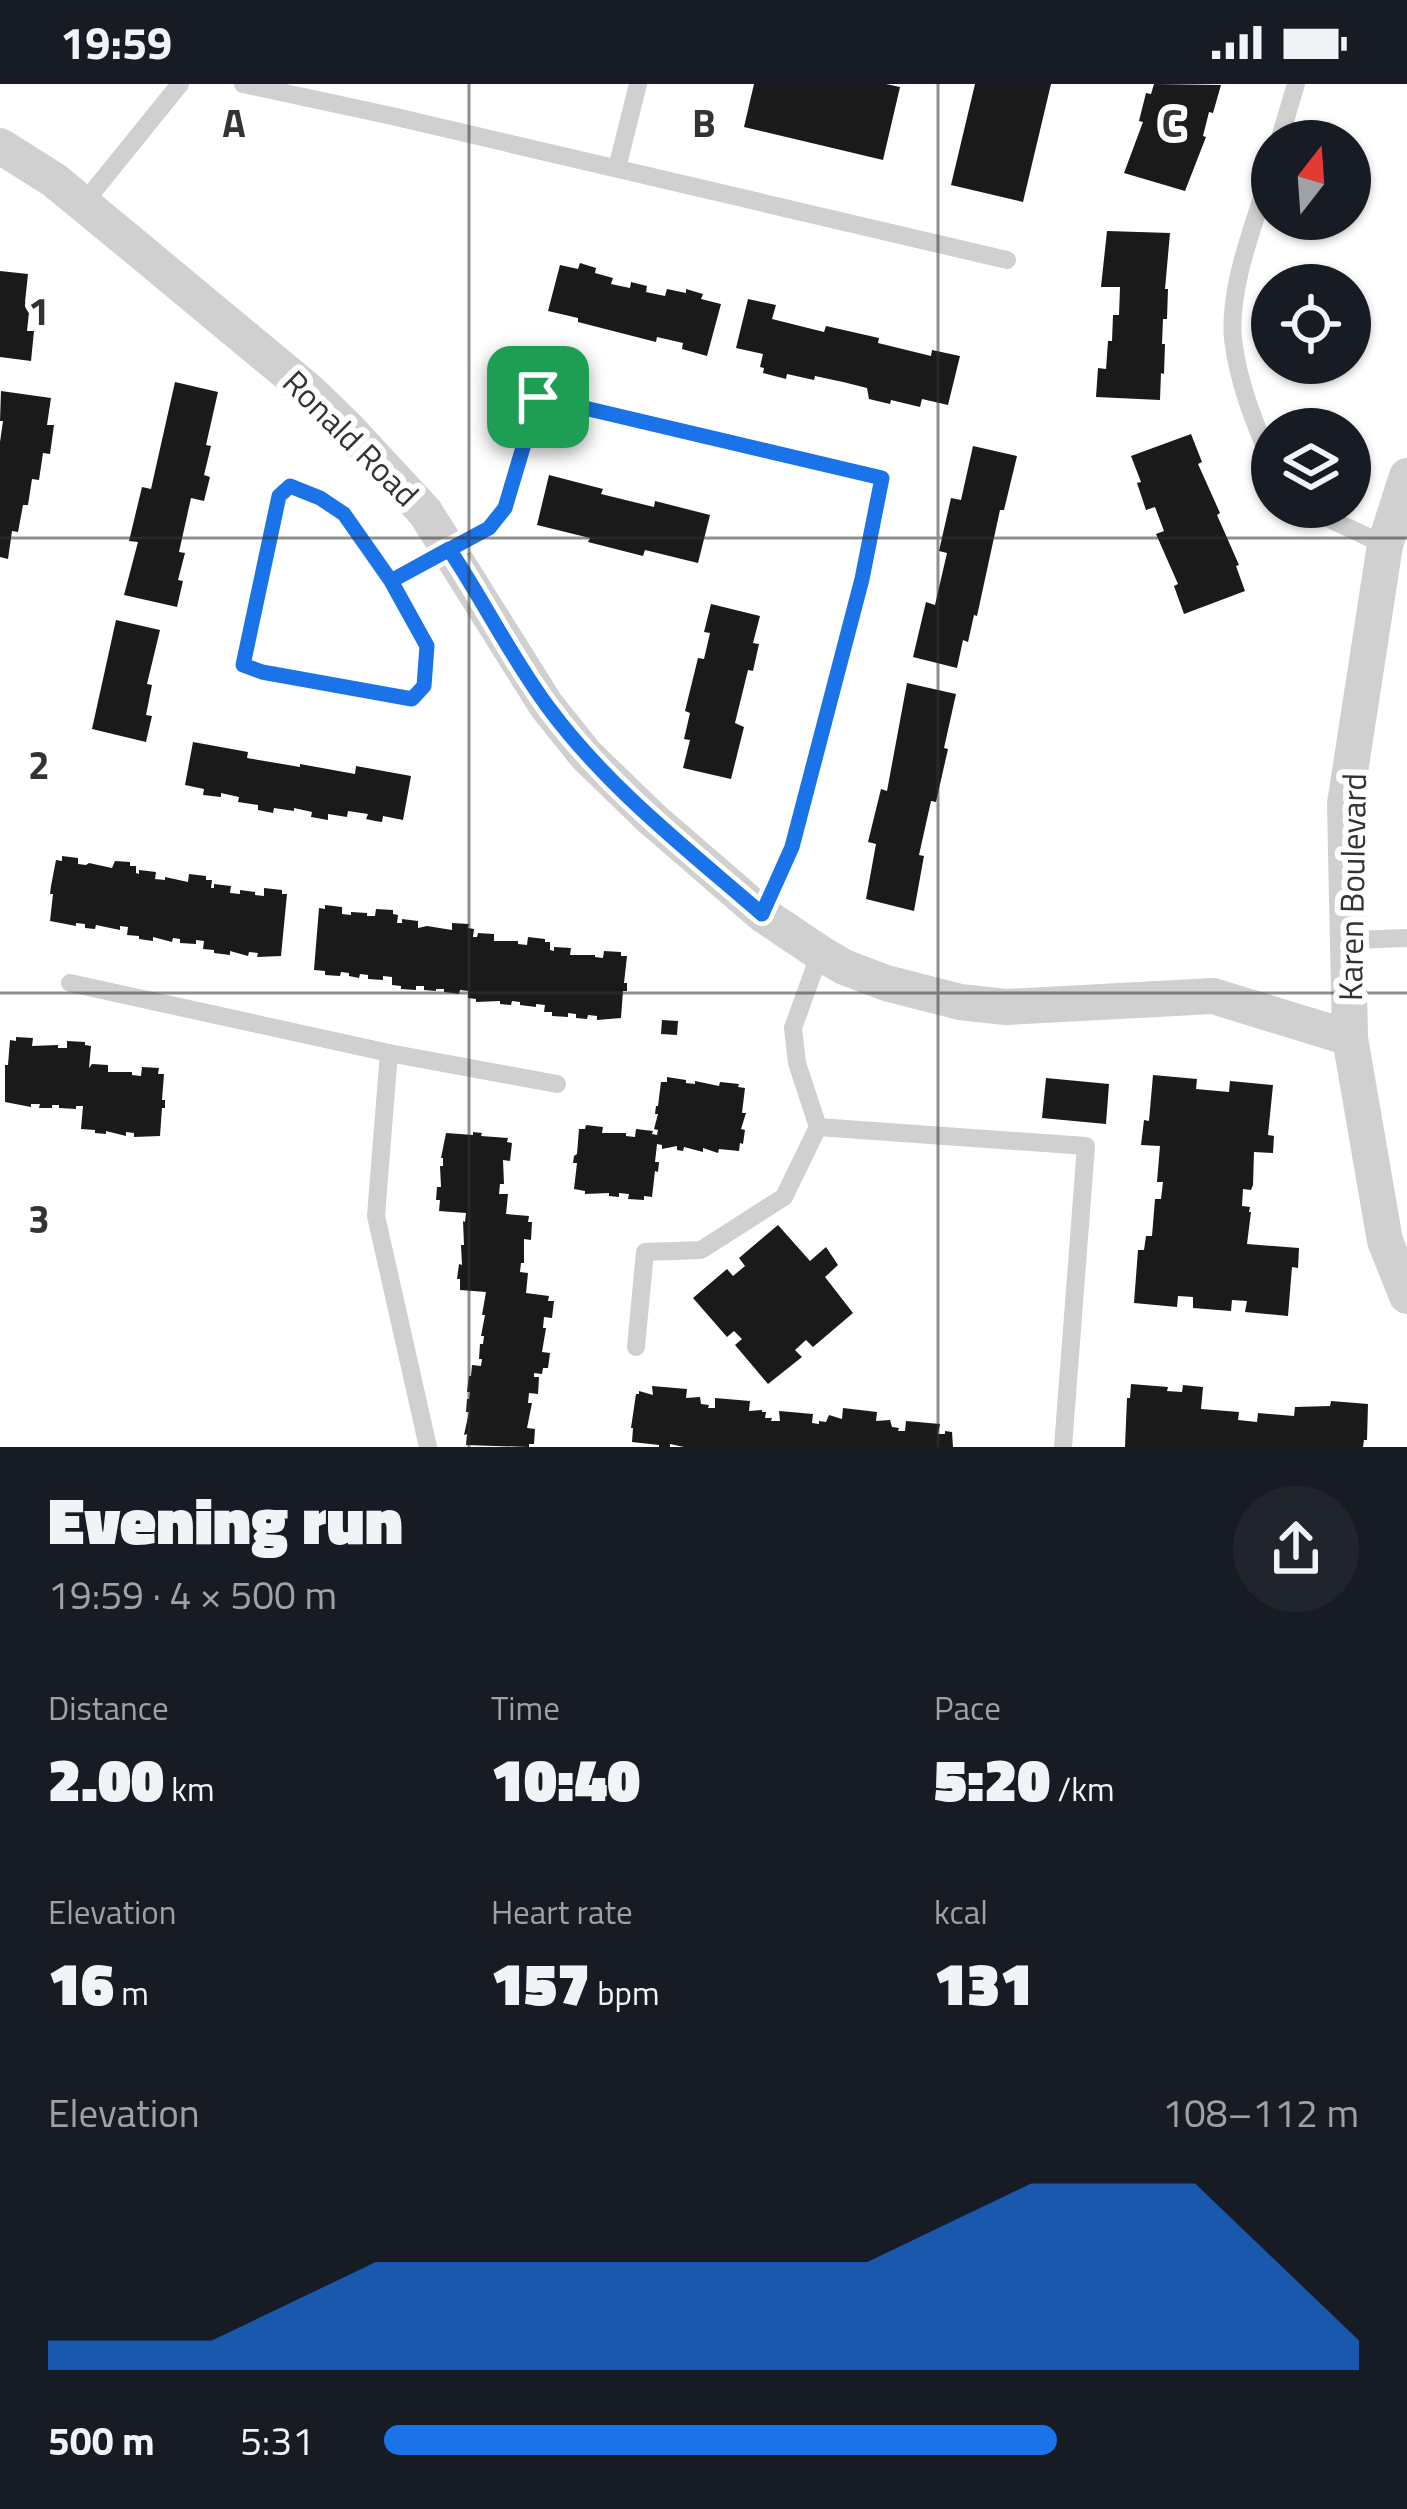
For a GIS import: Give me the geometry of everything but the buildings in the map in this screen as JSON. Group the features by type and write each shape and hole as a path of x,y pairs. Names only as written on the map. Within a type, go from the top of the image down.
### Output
{"street":[{"name":"Ronald Road","path":"0,146 54,180 309,391 425,512 546,705 586,754 651,818 762,914 820,953 886,982 959,1002 1006,1007 1213,996 1350,1038"},
{"name":"Karen Boulevard","path":"1407,476 1385,545 1346,804 1350,1038 1385,1241 1407,1296"}],"lane":[{"path":"83,205 180,84"},
{"path":"244,84 1007,260"},
{"path":"616,168 638,84"},
{"path":"1285,120 1296,84"},
{"path":"1251,414 1233,339 1234,305 1252,240"},
{"path":"391,581 489,528 505,508 538,397 882,478 862,579 792,847 762,914"},
{"path":"290,486 344,514 391,581 427,646 424,686 412,699 243,665 279,496 290,486"},
{"path":"1349,528 1385,545"},
{"path":"1350,940 1407,938"},
{"path":"636,1347 646,1252 701,1250 784,1197 818,1127 797,1063 793,1028 820,953"},
{"path":"70,983 389,1053 557,1084"},
{"path":"389,1053 376,1216 428,1447"},
{"path":"818,1127 1086,1146 1064,1447"}],"route":[{"path":"538,397 505,508 489,528 449,549 391,581 427,646 424,686 412,699 243,665 279,496 290,486 344,514 391,581 449,549 546,705 586,754 651,818 762,914 792,847 862,579 882,478 538,397"}]}
